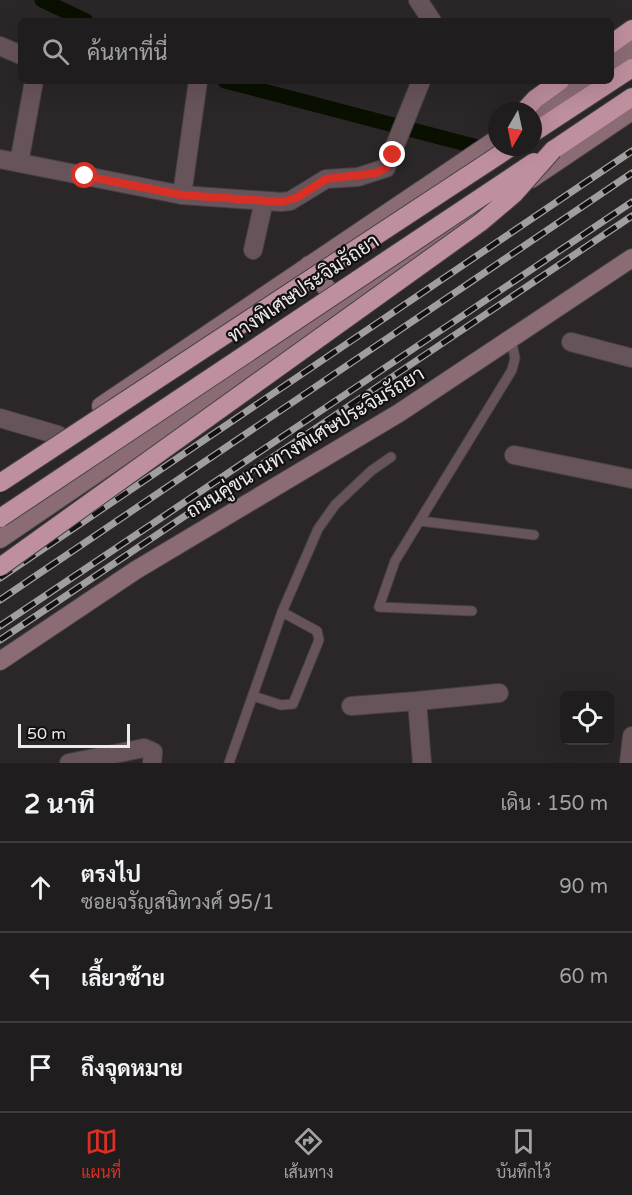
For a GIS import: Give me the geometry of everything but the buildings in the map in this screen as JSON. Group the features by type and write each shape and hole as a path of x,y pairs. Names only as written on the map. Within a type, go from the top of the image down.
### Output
{"highway":[{"path":"614,42 632,29"},
{"path":"614,80 632,68"},
{"path":"532,102 556,84"},
{"path":"542,127 608,84"},
{"name":"ทางพิเศษประจิมรัถยา","path":"0,518 632,97"},
{"path":"0,567 481,222 514,194 553,150"},
{"name":"ทางพิเศษประจิมรัถยา","path":"0,483 497,156"}],"main road":[{"path":"614,60 632,48"},
{"path":"542,108 578,84"},
{"path":"0,539 340,306 632,111"},
{"path":"0,475 488,145"},
{"name":"ถนนคู่ขนานทางพิเศษประจิมรัถยา","path":"0,661 136,570 399,413 632,258"},
{"path":"309,265 340,306"}],"street":[{"path":"418,0 430,18"},
{"path":"0,45 18,54"},
{"path":"19,163 33,84"},
{"path":"182,195 198,84"},
{"path":"0,159 182,195 273,202 296,198 326,179 358,177 386,168 409,105 420,84"},
{"path":"253,250 273,202"},
{"path":"571,342 632,358"},
{"path":"0,418 58,435"},
{"path":"514,455 632,479"},
{"path":"351,706 500,693"},
{"path":"417,701 422,763"},
{"path":"629,763 632,736"},
{"path":"69,763 144,747 153,753 152,763"}],"lane":[{"path":"472,611 380,607 395,561 512,370 514,358 511,339"},
{"path":"229,763 282,612 327,514 371,471 391,457"},
{"path":"420,521 534,535"},
{"path":"253,696 281,705 293,704 319,640 317,631 282,612"}],"waterway":[{"path":"42,0 80,18"},
{"path":"236,84 488,150"}],"railway":[{"path":"0,578 632,151"},
{"path":"0,600 632,173"},
{"path":"0,626 632,202"},
{"path":"0,640 632,216"}],"route":[{"path":"85,176 182,195 235,201 281,202 296,198 326,179 358,177 376,173 386,168 393,155"}]}
